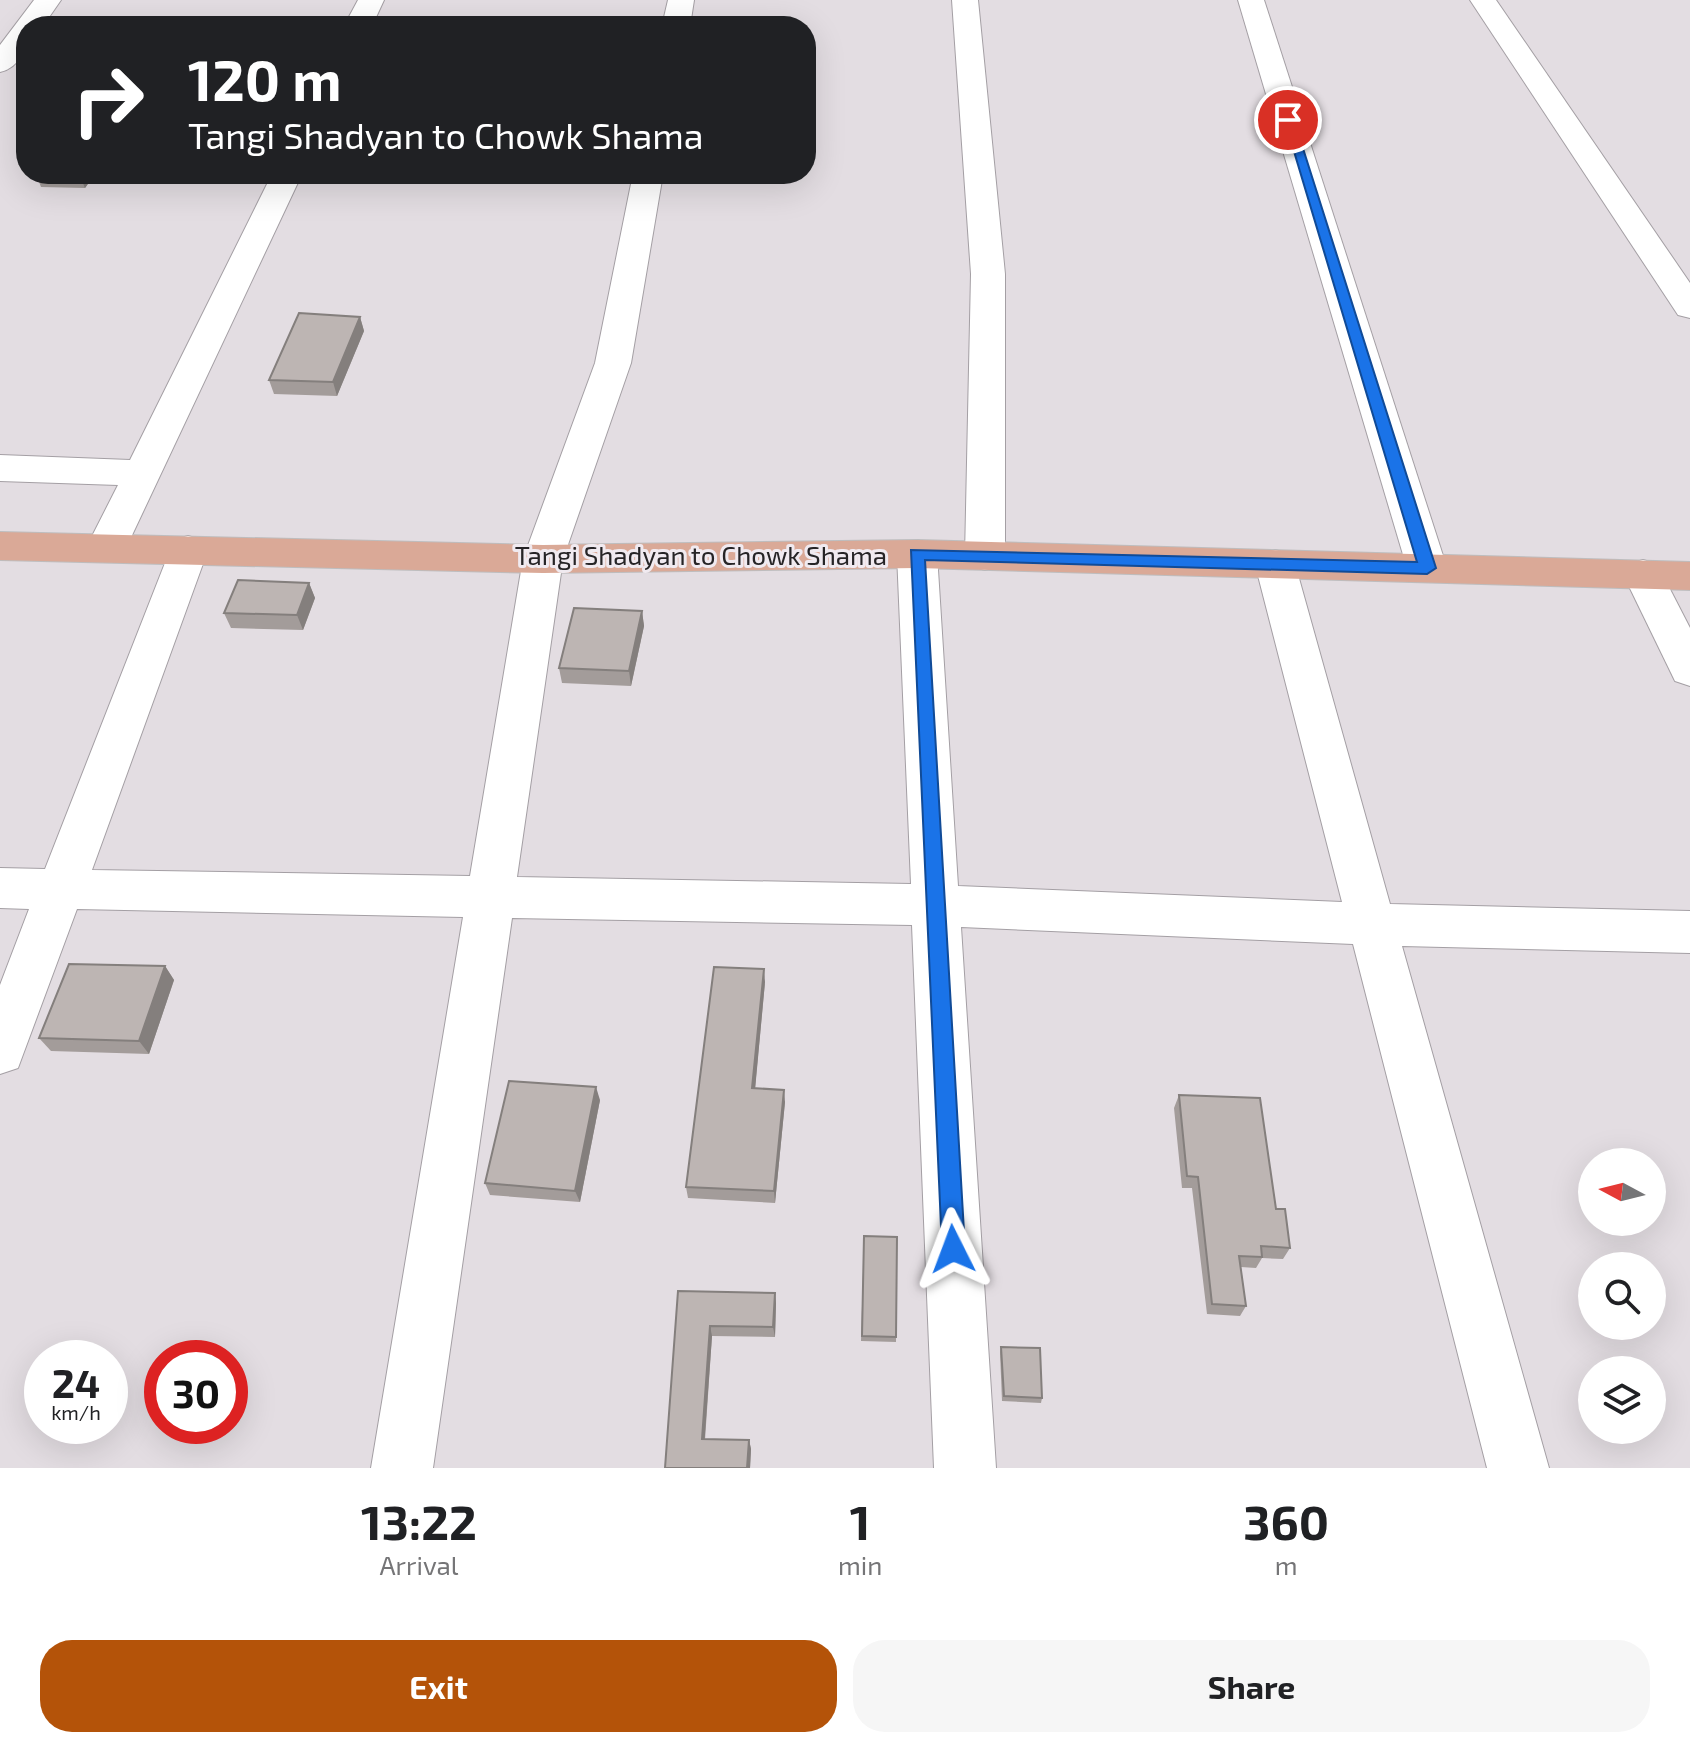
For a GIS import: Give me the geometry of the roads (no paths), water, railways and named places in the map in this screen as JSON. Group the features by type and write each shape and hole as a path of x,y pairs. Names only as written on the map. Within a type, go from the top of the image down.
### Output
{"main road":[{"name":"Tangi Shadyan to Chowk Shama","path":"0,546 543,559 917,554 1690,576"}],"street":[{"path":"965,0 988,274 985,556"},
{"path":"1251,0 1427,568"},
{"path":"1483,0 1690,308"},
{"path":"0,64 16,43"},
{"path":"106,548 282,184"},
{"path":"402,1468 543,559 613,363 646,184"},
{"path":"0,468 142,473"},
{"path":"0,1051 188,550"},
{"path":"917,554 965,1468"},
{"path":"1275,564 1518,1468"},
{"path":"1643,574 1690,670"},
{"path":"0,888 935,905 1372,924 1690,932"}]}
